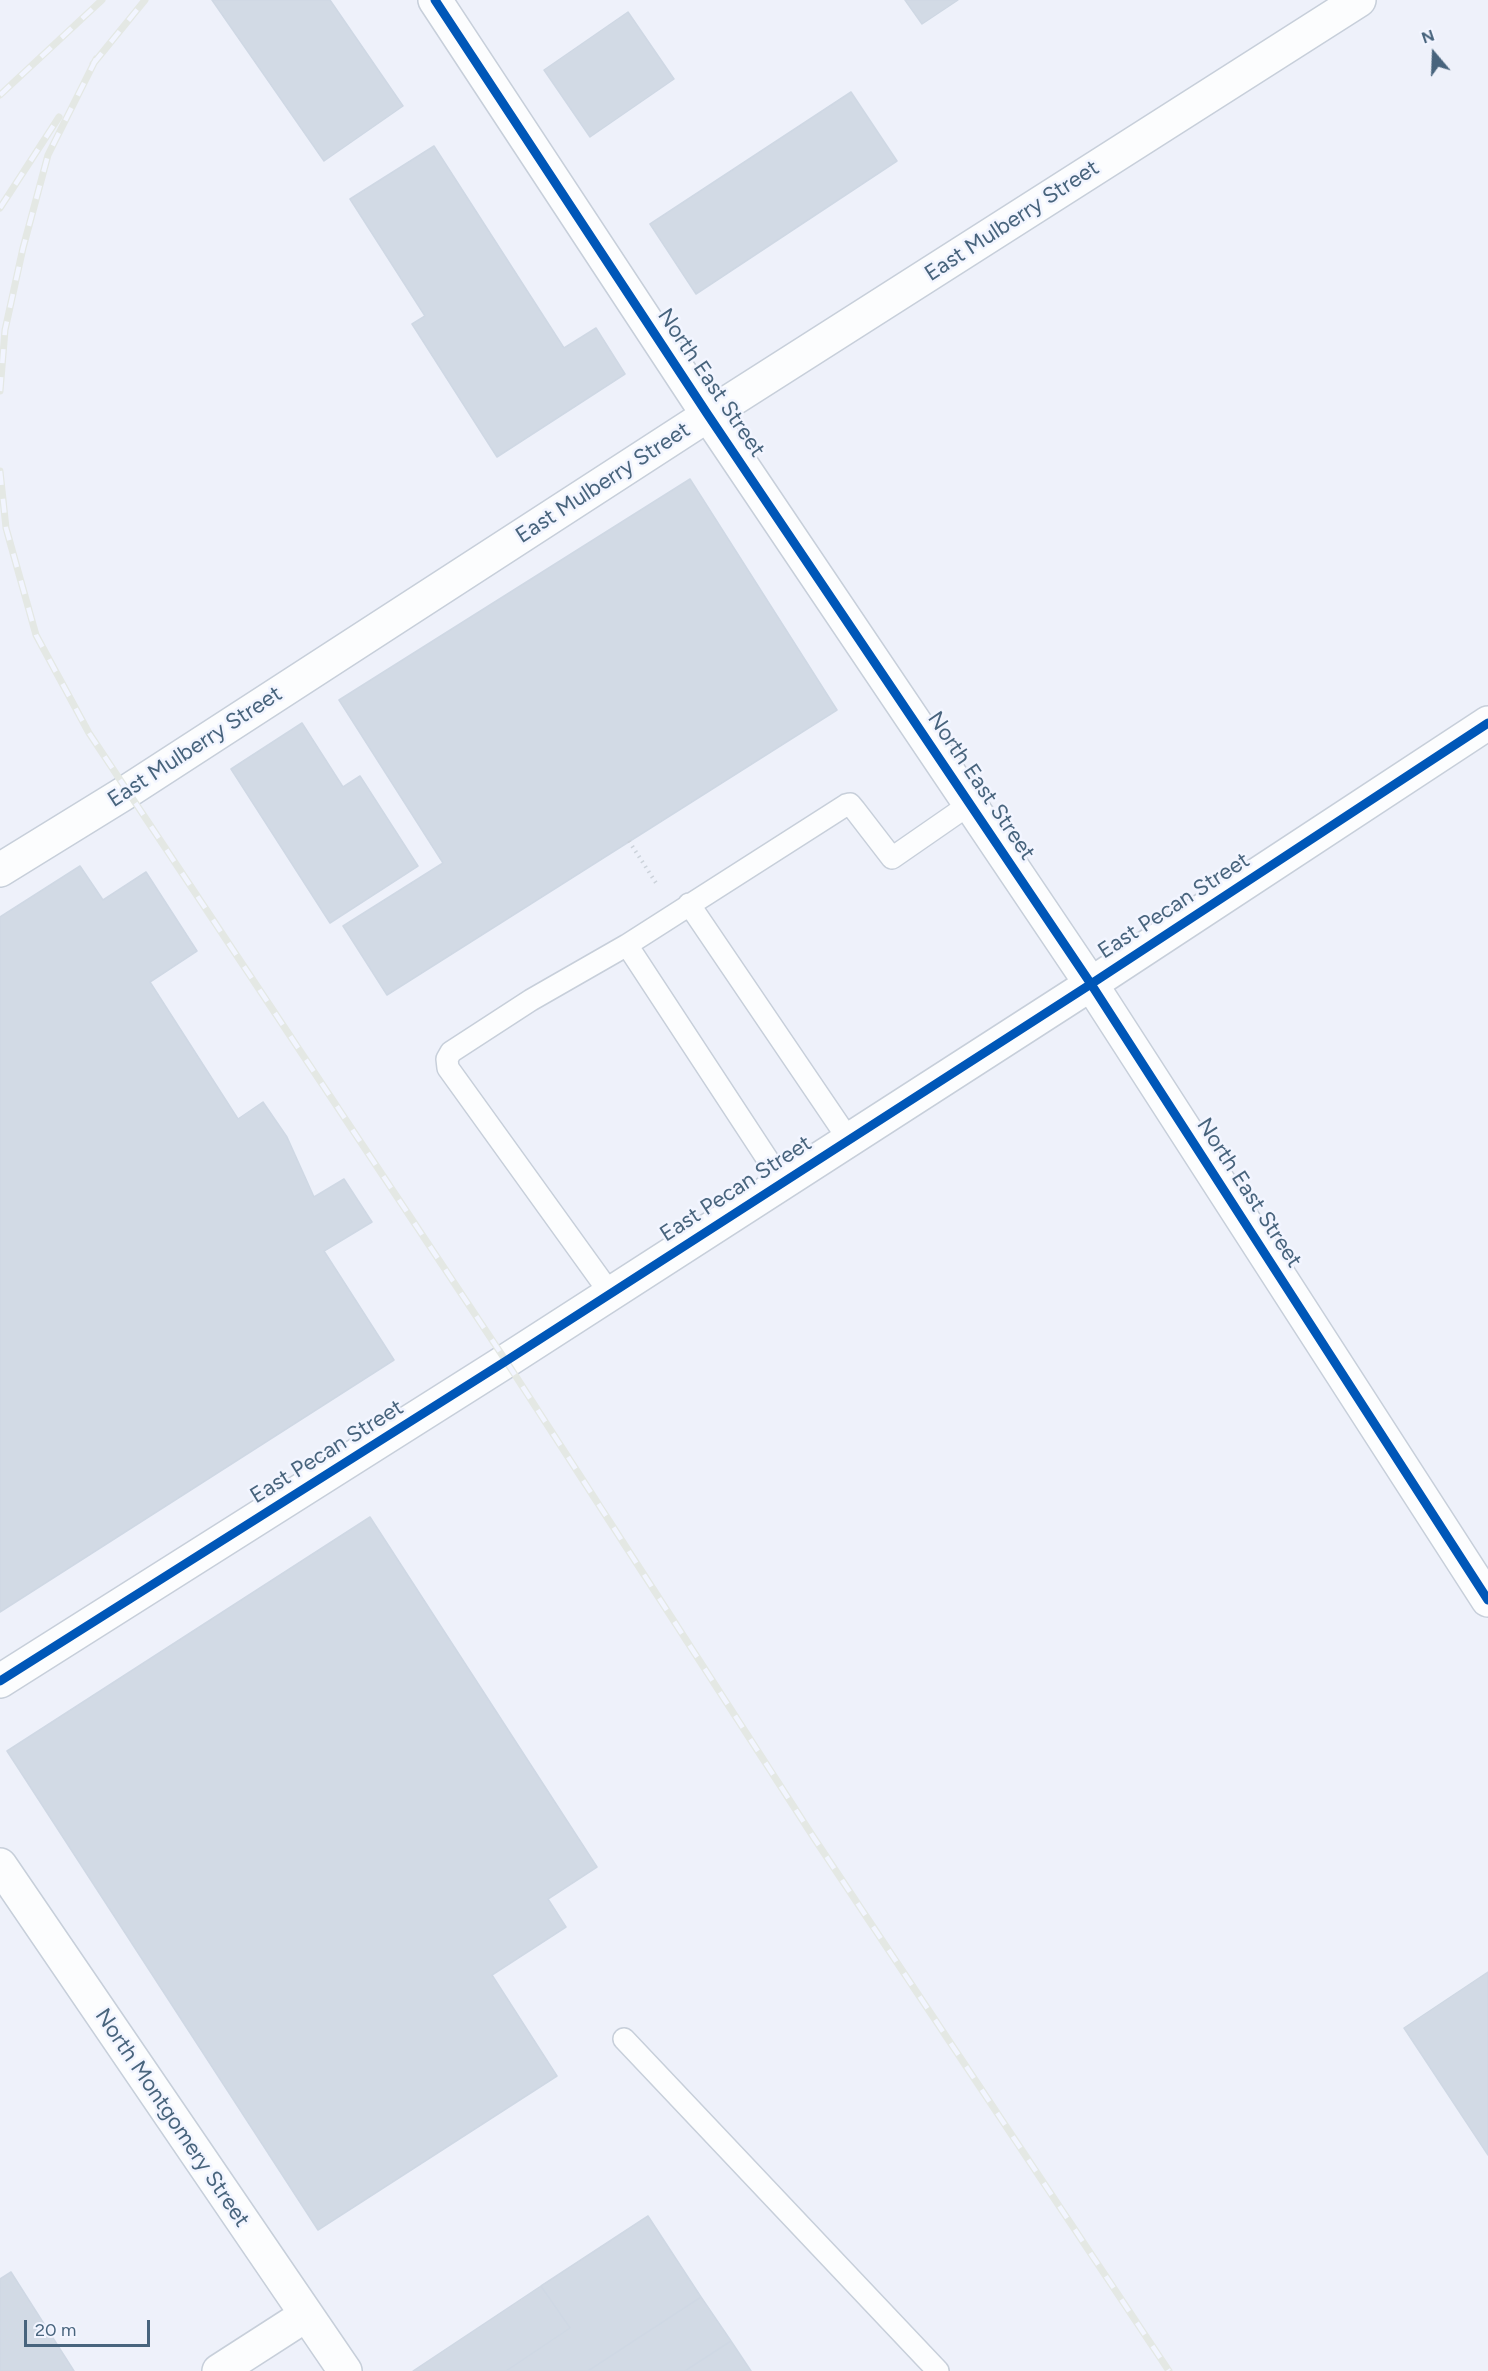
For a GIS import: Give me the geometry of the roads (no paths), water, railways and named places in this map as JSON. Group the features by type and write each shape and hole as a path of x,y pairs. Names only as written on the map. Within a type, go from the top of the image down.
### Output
{"street":[{"name":"North East Street","path":"435,0 708,415 1091,984 1488,1600"},
{"name":"East Mulberry Street","path":"0,870 138,784 708,415 1359,0"},
{"name":"East Pecan Street","path":"0,1681 507,1362 609,1293 1091,984 1488,723"},
{"name":"North Montgomery Street","path":"0,1865 345,2371"},
{"path":"219,2371 306,2315"}],"lane":[{"path":"609,1293 448,1068 447,1059 456,1048 531,1000 627,945 846,805 850,804 892,858 970,804"},
{"path":"682,908 849,1140"},
{"path":"627,945 783,1183"},
{"path":"624,2039 938,2371"}],"railway":[{"path":"0,95 102,0"},
{"path":"93,64 145,0"},
{"path":"0,391 5,330 23,248 48,155 96,59"},
{"path":"0,208 59,117"},
{"path":"0,471 6,528 36,635 89,733 506,1361 814,1838 1169,2371"}]}
